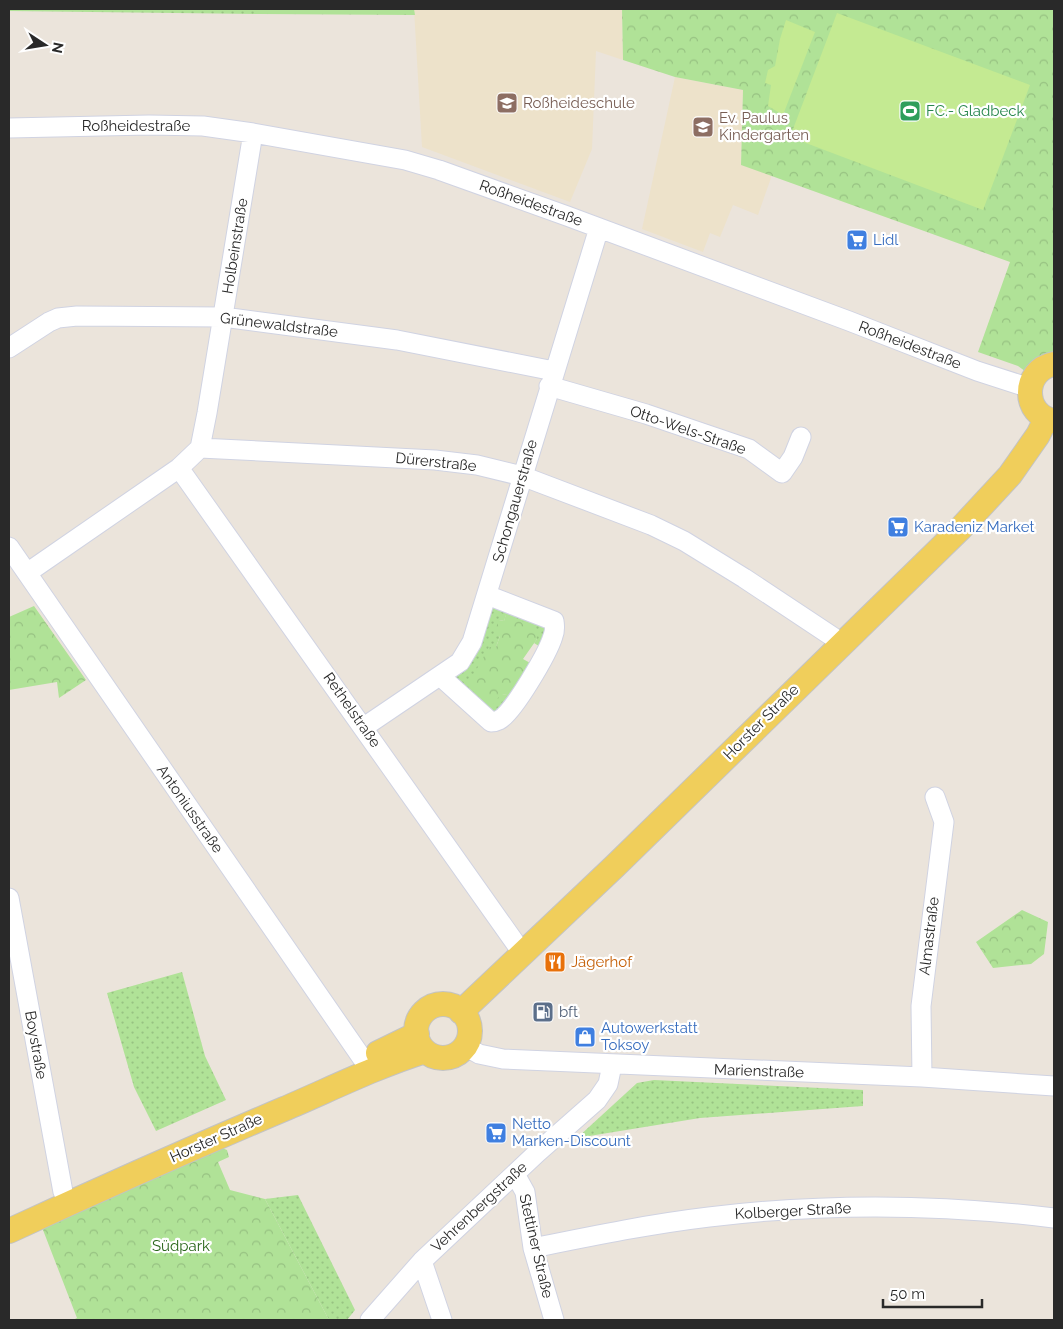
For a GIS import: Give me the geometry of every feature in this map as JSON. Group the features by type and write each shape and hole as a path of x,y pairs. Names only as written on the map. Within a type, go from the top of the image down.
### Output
{"main road":[{"path":"1050,420 1039,414 1032,406 1030,388 1033,378 1039,371 1054,364"},
{"name":"Horster Straße","path":"461,1012 617,864 960,529 1010,475 1050,420"},
{"path":"434,1006 452,1006 461,1012 466,1017 470,1029 468,1041 457,1054 446,1058 436,1057 421,1043 419,1019 434,1006"},
{"name":"Horster Straße","path":"9,1231 189,1150 367,1065 401,1043 421,1043"},
{"name":"Horster Straße","path":"9,1217 63,1192 367,1065"}],"street":[{"name":"Roßheidestraße","path":"9,128 194,126 253,133 405,160 439,170 599,228 977,371 1030,388"},
{"name":"Holbeinstraße","path":"200,448 224,317 253,133"},
{"name":"Schongauerstraße","path":"364,727 460,662 472,642 551,379 599,228"},
{"name":"Grünewaldstraße","path":"9,348 39,327 58,318 77,316 224,317 397,340 551,379"},
{"name":"Otto-Wels-Straße","path":"551,379 749,450 782,473 793,457 801,437"},
{"path":"27,573 179,468 200,448"},
{"name":"Dürerstraße","path":"200,448 435,460 477,465 522,476 651,524 684,541 842,643"},
{"name":"Rethelstraße","path":"179,468 523,954"},
{"name":"Antoniusstraße","path":"9,547 367,1065"},
{"path":"440,676 492,722 500,720 514,705 534,672 553,636 555,629 554,621 487,595"},
{"name":"Almastraße","path":"922,1077 921,1006 944,822 936,797"},
{"name":"Boystraße","path":"9,898 63,1192"},
{"name":"Marienstraße","path":"465,1046 488,1057 612,1065 922,1077 1054,1086"},
{"name":"Vehrenbergstraße","path":"370,1320 422,1261 597,1100 608,1084 612,1065"},
{"name":"Stettiner Straße","path":"515,1174 525,1192 533,1248 554,1320"},
{"name":"Kolberger Straße","path":"533,1248 618,1231 694,1219 788,1210 863,1207 930,1209 1012,1213 1054,1218"},
{"name":"Vehrenbergstraße","path":"422,1261 442,1320"}],"shaded area":[{"name":"Roßheideschule","path":"414,9 622,9 623,60 596,51 592,149 570,202 422,147"},
{"name":"Ev. Paulus Kindergarten","path":"675,77 743,90 741,165 772,175 758,215 733,205 720,237 710,233 703,252 642,229"}],"green space":[{"path":"9,9 258,9 258,14 9,11"},
{"path":"258,9 414,9 415,15 258,14"},
{"path":"622,9 1054,9 1054,358 1029,374 1018,366 978,352 1010,262 741,165 743,90 675,77 623,60"},
{"name":"FC.- Gladbeck","path":"837,13 1030,85 983,210 790,137"},
{"path":"786,20 815,32 783,115 768,106 771,85 765,83 768,70 775,66"},
{"path":"493,605 548,627 542,648 534,643 537,639 506,615 504,621 499,620 500,636 496,647 502,694 513,696 496,714 454,677 469,664 481,647"},
{"path":"34,606 86,680 59,698 57,682 9,690 9,617"},
{"path":"506,614 535,627 537,639 523,659 532,664 513,696 501,694 492,706 469,683 489,647 496,647 500,636 494,632 499,620 504,621"},
{"path":"1022,910 1048,922 1044,954 1031,964 993,968 976,942"},
{"path":"182,972 205,1056 226,1100 156,1131 134,1087 107,993"},
{"path":"654,1080 863,1090 863,1106 700,1118 577,1138 637,1083"},
{"name":"Südpark","path":"222,1148 227,1150 229,1157 218,1162 230,1190 265,1199 329,1320 73,1320 77,1318 43,1230 45,1226"},
{"path":"298,1195 355,1310 347,1320 329,1320 265,1199"}],"place":[{"name":"Roßheideschule","path":"507,103"},
{"name":"FC.- Gladbeck","path":"910,111"},
{"name":"Ev. Paulus Kindergarten","path":"703,127"},
{"name":"Lidl","path":"857,240"},
{"name":"Karadeniz Market","path":"898,527"},
{"name":"Jägerhof","path":"555,962"},
{"name":"bft","path":"543,1012"},
{"name":"Autowerkstatt Toksoy","path":"585,1037"},
{"name":"Netto Marken-Discount","path":"496,1133"}]}
